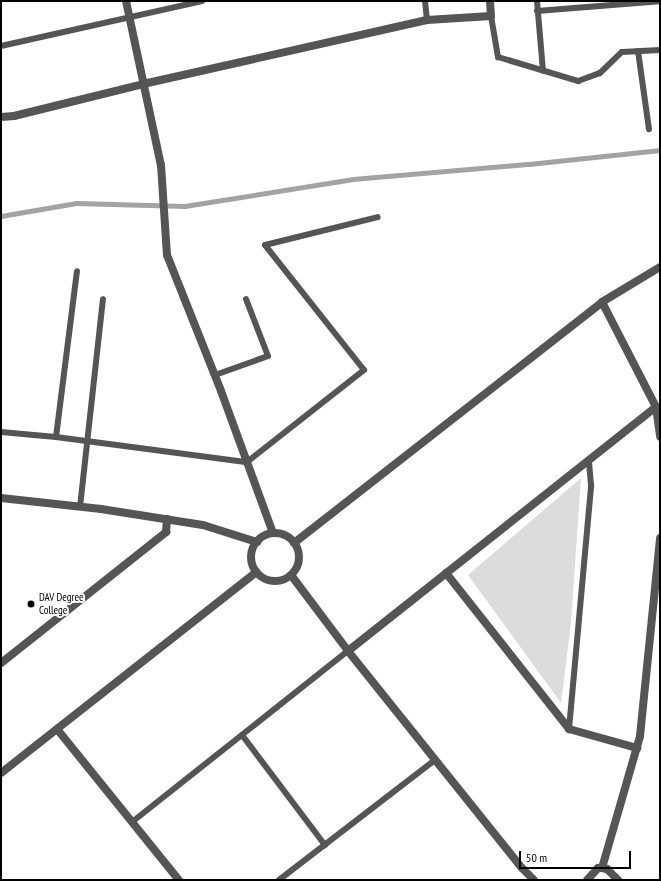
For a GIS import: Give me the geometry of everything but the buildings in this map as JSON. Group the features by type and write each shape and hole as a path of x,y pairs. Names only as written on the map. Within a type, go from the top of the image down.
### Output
{"street":[{"path":"126,1 161,165 164,234 168,255 215,375 273,533"},
{"path":"1,117 14,116 143,84 427,20 491,16 490,1"},
{"path":"294,543 602,302 660,267"},
{"path":"602,302 656,407 660,437"},
{"path":"348,651 656,407"},
{"path":"1,498 80,507 203,525 256,542"},
{"path":"1,663 166,532 167,519"},
{"path":"273,533 282,534 291,539 299,555 298,566 291,575 277,581 268,580 256,572 251,560 252,551 256,542 264,536 273,533"},
{"path":"602,868 640,736 657,593 660,538"},
{"path":"1,773 256,572"},
{"path":"446,574 569,729 637,748"},
{"path":"291,575 348,651 434,760 522,868 534,880"},
{"path":"57,729 179,880"},
{"path":"587,880 598,868 607,869 618,880"}],"lane":[{"path":"1,46 202,1"},
{"path":"426,1 427,20"},
{"path":"536,1 543,71"},
{"path":"537,11 660,1"},
{"path":"491,16 498,58 578,81 600,73 622,52 660,50"},
{"path":"638,51 649,129"},
{"path":"1,432 56,437 247,462 364,370 265,245 378,217"},
{"path":"56,437 77,271"},
{"path":"80,507 103,299"},
{"path":"215,375 268,356 246,299"},
{"path":"569,729 591,485 589,460"},
{"path":"132,822 348,651"},
{"path":"242,735 325,845"},
{"path":"279,880 434,760"}],"shaded area":[{"path":"581,478 571,623 561,703 468,575"}],"waterway":[{"path":"1,216 76,203 185,206 353,179 529,164 660,150"}],"place":[{"name":"DAV Degree College","path":"31,604"}]}
